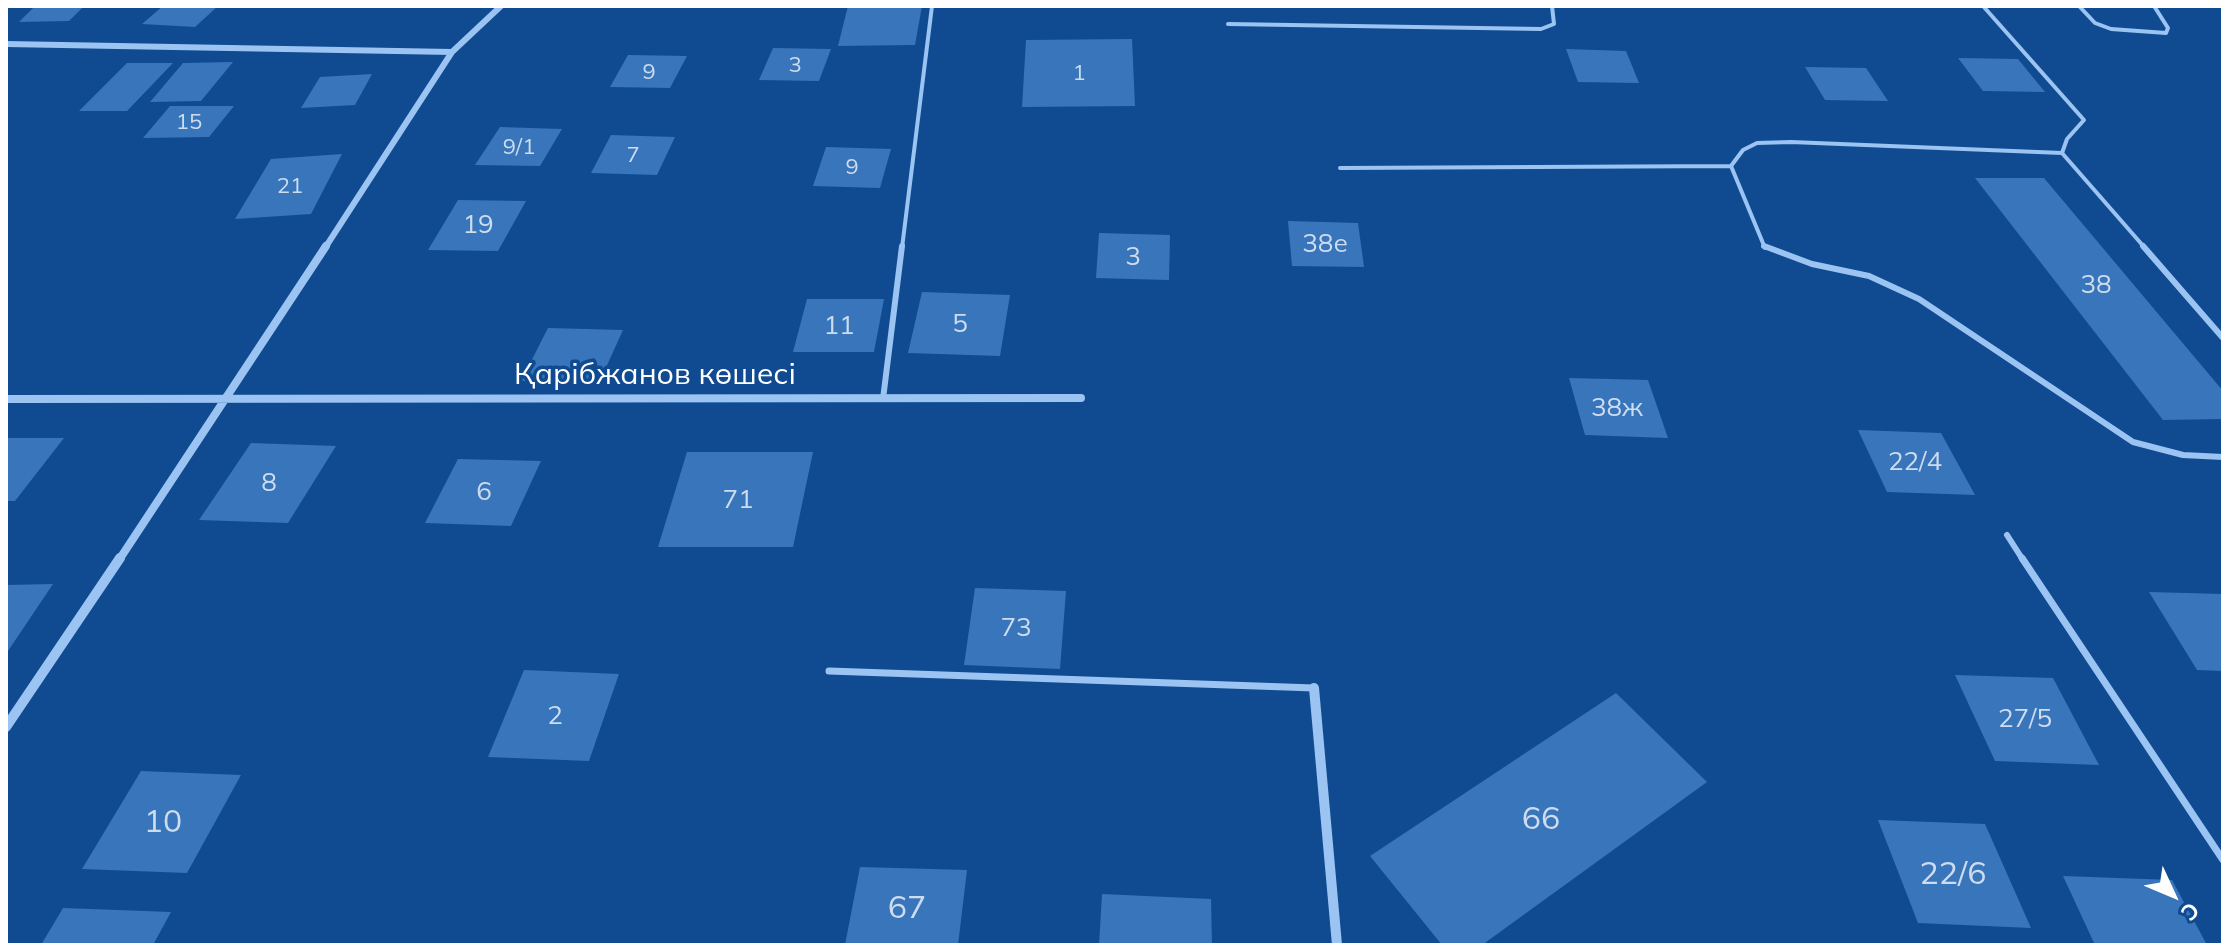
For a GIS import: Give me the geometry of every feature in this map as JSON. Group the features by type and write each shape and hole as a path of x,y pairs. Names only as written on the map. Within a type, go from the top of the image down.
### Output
{"street":[{"path":"6,727 229,396 452,52 501,6"},
{"path":"6,44 452,52"},
{"name":"Қарібжанов көшесі","path":"6,399 229,396 1081,398"},
{"path":"1314,688 1337,945"}],"lane":[{"path":"883,399 932,6"},
{"path":"1228,24 1541,29 1554,24 1552,6"},
{"path":"1983,6 2084,120 2067,139 2062,153"},
{"path":"2079,6 2095,23 2111,29 2166,33 2168,28 2154,6"},
{"path":"1731,166 1743,150 1757,143 2062,153 2223,338"},
{"path":"1340,168 1731,166"},
{"path":"1731,166 1765,249 1812,264 1869,276 1919,299 2133,442 2183,455 2223,457"},
{"path":"2007,535 2223,860"},
{"path":"829,671 1314,688"}],"building":[{"path":"35,6 84,6 69,21 19,22"},
{"path":"163,6 218,6 195,27 142,24"},
{"path":"848,6 922,6 915,45 838,46"},
{"path":"1132,39 1135,106 1022,107 1026,40"},
{"path":"773,48 831,49 819,81 759,80"},
{"path":"1566,49 1626,51 1639,83 1578,82"},
{"path":"628,55 687,56 670,88 610,87"},
{"path":"1958,58 2018,59 2045,92 1983,91"},
{"path":"233,62 201,101 150,102 183,63"},
{"path":"127,63 173,63 127,111 79,111"},
{"path":"1805,67 1866,68 1888,101 1825,100"},
{"path":"372,74 355,105 301,108 320,77"},
{"path":"170,106 234,106 209,137 143,138"},
{"path":"500,127 562,129 540,166 475,165"},
{"path":"611,135 675,137 657,175 591,173"},
{"path":"826,147 891,149 880,188 813,186"},
{"path":"342,154 311,214 235,219 271,159"},
{"path":"1975,178 2044,178 2223,391 2223,419 2163,420"},
{"path":"458,200 526,201 498,251 428,250"},
{"path":"1288,221 1358,223 1364,267 1292,266"},
{"path":"1099,233 1170,235 1169,280 1096,278"},
{"path":"922,292 1010,295 1000,356 908,353"},
{"path":"807,299 884,299 874,352 793,352"},
{"path":"548,328 623,330 599,383 521,381"},
{"path":"1569,378 1648,380 1668,438 1585,435"},
{"path":"1858,430 1941,433 1975,495 1887,492"},
{"path":"6,438 64,438 15,501 6,501"},
{"path":"251,443 336,446 288,523 199,520"},
{"path":"687,452 813,452 793,547 658,547"},
{"path":"458,459 541,461 511,526 425,523"},
{"path":"53,584 6,654 6,585"},
{"path":"975,588 1066,591 1060,669 964,665"},
{"path":"2149,592 2223,594 2223,671 2197,670"},
{"path":"524,670 619,674 589,761 488,757"},
{"path":"1955,675 2053,678 2099,765 1995,761"},
{"path":"1616,693 1707,782 1482,945 1442,945 1370,856"},
{"path":"141,771 241,775 187,873 82,869"},
{"path":"1878,820 1985,824 2031,928 1918,923"},
{"path":"860,867 967,870 958,945 845,945"},
{"path":"2063,876 2172,880 2207,945 2095,945"},
{"path":"1102,894 1211,899 1212,945 1099,945"},
{"path":"63,908 171,912 153,945 41,945"}]}
